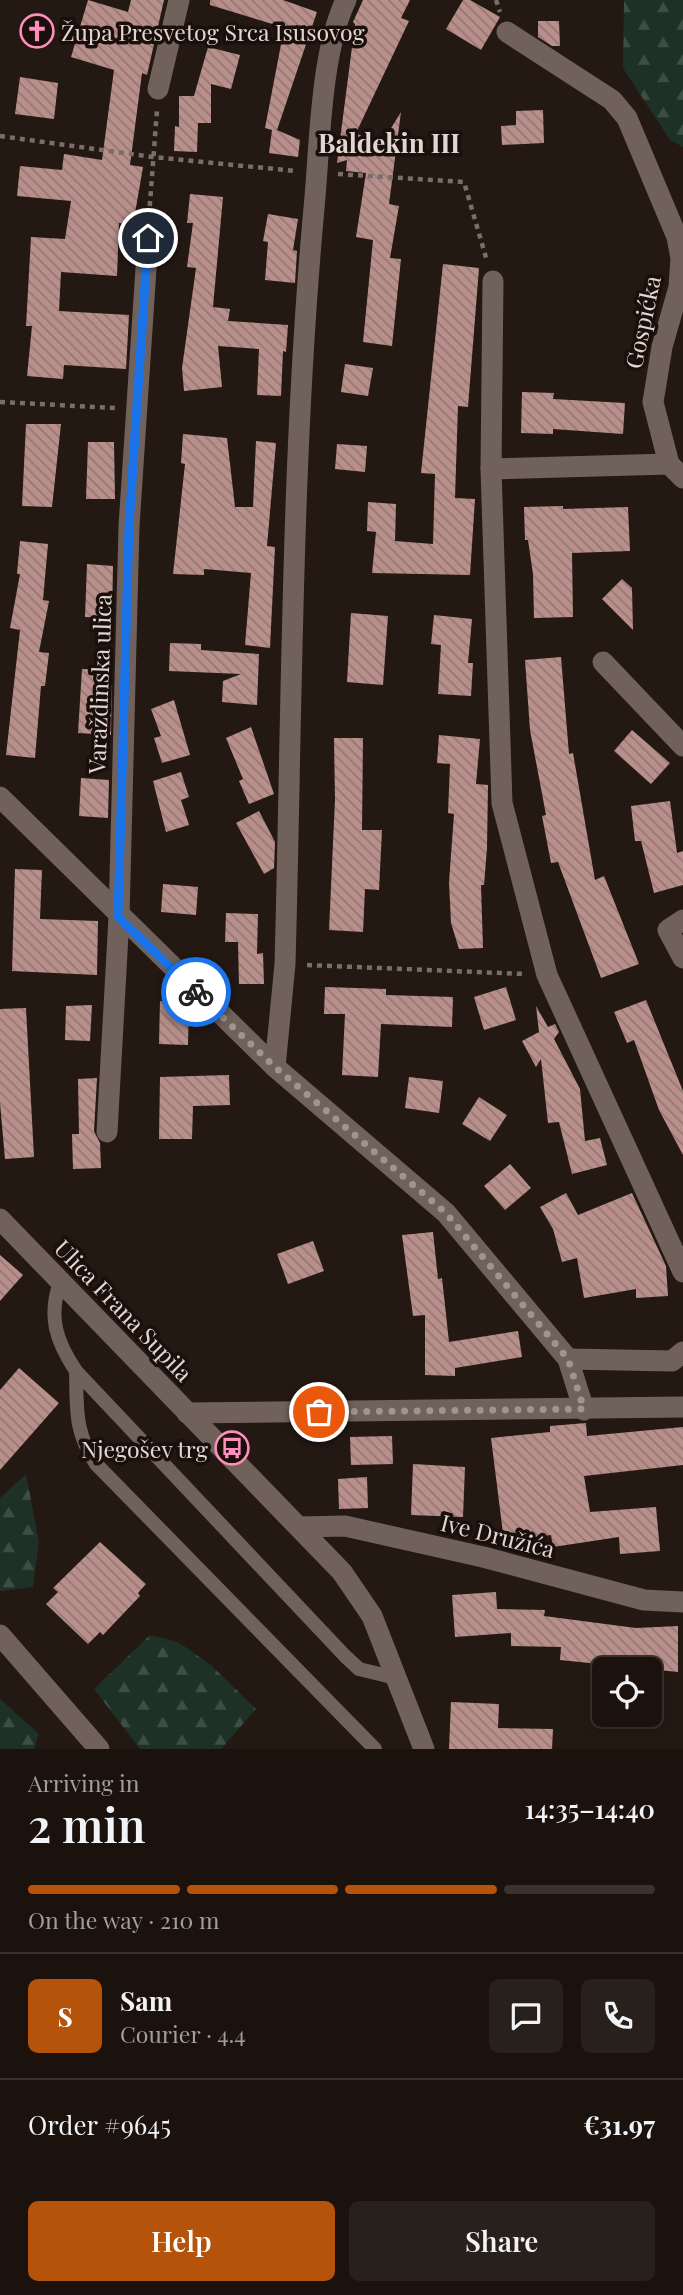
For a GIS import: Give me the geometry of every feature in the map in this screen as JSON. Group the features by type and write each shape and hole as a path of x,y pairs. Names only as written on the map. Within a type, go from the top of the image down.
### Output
{"street":[{"path":"158,89 179,0"},
{"path":"275,1067 285,964 302,335 335,22 346,0"},
{"name":"Gospićka","path":"507,32 612,100 627,118 651,181 677,237 681,258 679,287 662,347 653,402 676,471"},
{"name":"Varaždinska ulica","path":"107,1132 118,917 129,526 148,238"},
{"path":"493,281 491,469 502,803 547,975 683,1272"},
{"path":"491,469 676,471"},
{"path":"603,662 683,746"},
{"path":"0,797 118,917 275,1067 446,1213 568,1359 584,1409"},
{"path":"676,925 683,958"},
{"name":"Ulica Frana Supila","path":"0,1219 187,1413 683,1407"},
{"path":"568,1359 672,1361 683,1352"},
{"path":"187,1413 342,1573 372,1616 424,1749"},
{"name":"Ive Družića","path":"299,1527 345,1526 643,1600 683,1602"},
{"path":"0,1635 99,1749"}],"lane":[{"path":"60,1282 52,1318 58,1345 76,1371 345,1656 359,1669 396,1678"},
{"path":"76,1371 77,1422 83,1444 96,1464 375,1749"}],"path":[{"path":"148,238 158,89"},
{"path":"0,136 153,157 317,173 464,182 493,281"},
{"path":"0,402 137,408"},
{"path":"285,964 547,975"}],"green space":[{"path":"624,0 683,0 683,147 670,140 623,68"},
{"path":"26,1474 39,1542 33,1587 0,1591 0,1498"},
{"path":"150,1635 178,1642 211,1665 256,1709 221,1749 140,1749 94,1689"},
{"path":"0,1699 39,1734 34,1749 0,1749"}],"building":[{"path":"88,0 128,12 131,0 164,0 147,75 142,73 130,165 143,167 133,225 119,223 117,276 61,272 59,311 129,315 126,369 64,365 63,379 27,376 32,326 26,326 31,237 65,239 71,201 17,196 20,166 62,170 64,154 102,160 114,70 71,57"},
{"path":"210,0 283,0 317,12 277,130 300,140 298,157 269,153 272,130 265,128 283,34 277,32 279,26 210,5"},
{"path":"363,0 410,0 401,18 409,21 356,133 380,146 401,112 389,204 399,206 390,258 401,259 392,346 363,342 373,240 356,237 366,173 346,171 347,160 337,163 355,24 353,22"},
{"path":"463,0 470,0 500,17 481,50 446,29"},
{"path":"538,21 559,21 560,46 552,46 538,37"},
{"path":"208,47 240,55 231,89 211,84 211,123 198,123 197,152 174,151 175,126 179,127 179,96 194,96"},
{"path":"20,77 58,83 54,119 15,114"},
{"path":"543,110 544,143 502,145 501,126 516,125 516,111"},
{"path":"190,194 223,197 213,307 230,309 228,321 288,325 286,352 283,351 281,396 257,395 259,349 218,346 222,387 184,391 182,368 196,268 187,267 193,223 187,223"},
{"path":"268,214 298,219 293,250 297,251 295,283 265,280 268,242 263,241"},
{"path":"443,264 479,268 468,407 458,406 455,498 475,499 470,575 372,573 376,532 367,531 368,502 396,504 395,541 433,544 435,474 421,473"},
{"path":"345,364 373,368 368,396 341,392"},
{"path":"522,392 554,393 553,399 625,403 623,434 553,429 553,434 521,433"},
{"path":"26,424 61,424 52,507 22,506"},
{"path":"183,434 227,438 235,507 253,507 256,441 276,443 267,546 275,547 270,648 245,645 251,573 204,569 204,575 173,574 185,464 181,463"},
{"path":"88,442 114,442 115,499 86,499"},
{"path":"337,444 367,446 365,472 335,469"},
{"path":"563,506 563,509 628,507 630,551 572,553 573,617 534,618 533,574 528,540 525,540 524,507"},
{"path":"20,541 48,544 43,600 49,601 39,652 49,653 45,686 41,686 35,758 6,755 20,630 10,628 20,574 17,574"},
{"path":"87,564 113,566 112,618 85,617"},
{"path":"622,579 632,588 633,630 602,599"},
{"path":"351,613 388,616 383,685 347,682"},
{"path":"434,615 472,619 468,663 473,663 471,696 438,694 441,645 431,644"},
{"path":"170,643 201,644 201,650 259,654 257,705 222,702 223,681 241,674 169,671"},
{"path":"561,657 569,754 573,753 595,880 604,876 639,964 601,978 558,862 551,863 542,816 546,815 530,730 525,660"},
{"path":"82,669 112,670 111,735 78,733"},
{"path":"174,700 190,755 162,763 154,738 161,736 151,709"},
{"path":"251,727 274,794 249,804 239,781 243,779 226,738"},
{"path":"632,730 670,763 651,784 614,751"},
{"path":"439,735 480,739 476,784 488,785 487,848 484,885 481,885 483,948 459,949 451,923 449,882 454,814 448,813 450,764 437,763"},
{"path":"334,738 363,738 362,830 382,830 379,890 365,889 363,932 329,930 335,800"},
{"path":"181,772 189,797 181,800 189,825 166,832 153,781"},
{"path":"81,778 109,780 108,818 79,816"},
{"path":"670,801 677,853 683,851 683,885 654,893 641,841 635,841 631,806"},
{"path":"259,811 275,842 274,868 264,874 236,823"},
{"path":"15,869 42,870 40,919 98,921 97,975 12,971"},
{"path":"163,884 198,887 196,915 161,912"},
{"path":"226,913 258,914 257,954 263,953 264,984 239,984 238,942 225,942"},
{"path":"325,987 386,989 386,995 453,997 452,1027 381,1024 378,1077 342,1075 345,1014 324,1014"},
{"path":"506,987 516,1020 484,1030 474,997"},
{"path":"646,1000 683,1091 683,1155 659,1110 634,1040 627,1043 614,1012"},
{"path":"160,1001 189,1002 188,1045 159,1044"},
{"path":"92,1005 90,1041 65,1040 66,1006"},
{"path":"536,1006 548,1027 555,1024 559,1032 554,1039 580,1089 585,1141 600,1138 607,1165 572,1174 559,1122 548,1123 541,1059 536,1067 522,1041 539,1032"},
{"path":"26,1008 34,1157 5,1159 0,1103 0,1009"},
{"path":"229,1075 230,1105 193,1106 192,1139 159,1139 160,1077"},
{"path":"409,1077 443,1081 439,1113 405,1108"},
{"path":"97,1078 94,1131 100,1143 101,1168 73,1169 72,1134 79,1134 78,1079"},
{"path":"479,1097 507,1115 490,1141 462,1124"},
{"path":"510,1164 531,1188 505,1210 484,1186"},
{"path":"566,1193 578,1215 632,1193 666,1266 668,1296 636,1298 636,1289 584,1298 577,1258 562,1262 553,1229 540,1207"},
{"path":"433,1232 438,1279 442,1278 449,1342 518,1331 522,1357 455,1368 455,1376 425,1375 425,1315 413,1316 402,1235"},
{"path":"313,1241 324,1271 288,1284 277,1254"},
{"path":"0,1255 23,1275 0,1301"},
{"path":"19,1368 59,1403 0,1470 0,1390"},
{"path":"586,1423 587,1436 683,1427 683,1465 584,1476 590,1512 656,1507 660,1551 620,1554 619,1537 553,1547 551,1535 504,1541 491,1438 550,1432 550,1426"},
{"path":"392,1436 393,1464 351,1465 350,1437"},
{"path":"413,1464 465,1467 463,1517 411,1515"},
{"path":"367,1477 368,1508 339,1509 338,1479"},
{"path":"100,1542 146,1584 138,1593 140,1596 103,1635 100,1632 88,1644 46,1604 58,1592 53,1588"},
{"path":"496,1592 497,1609 545,1610 544,1616 636,1628 678,1626 678,1672 662,1670 662,1657 592,1657 592,1663 560,1660 561,1647 511,1646 511,1633 455,1637 452,1595"},
{"path":"451,1702 499,1704 498,1728 553,1729 552,1749 449,1749"}],"way so far":[{"path":"196,992 275,1067 446,1213 568,1359 584,1409 319,1412"}],"place":[{"name":"Župa Presvetog Srca Isusovog","path":"37,31"},
{"name":"Njegošev trg","path":"232,1448"}],"district":[{"name":"Baldekin III","path":"389,142"}],"route":[{"path":"148,238 129,526 118,917 196,992"}]}
